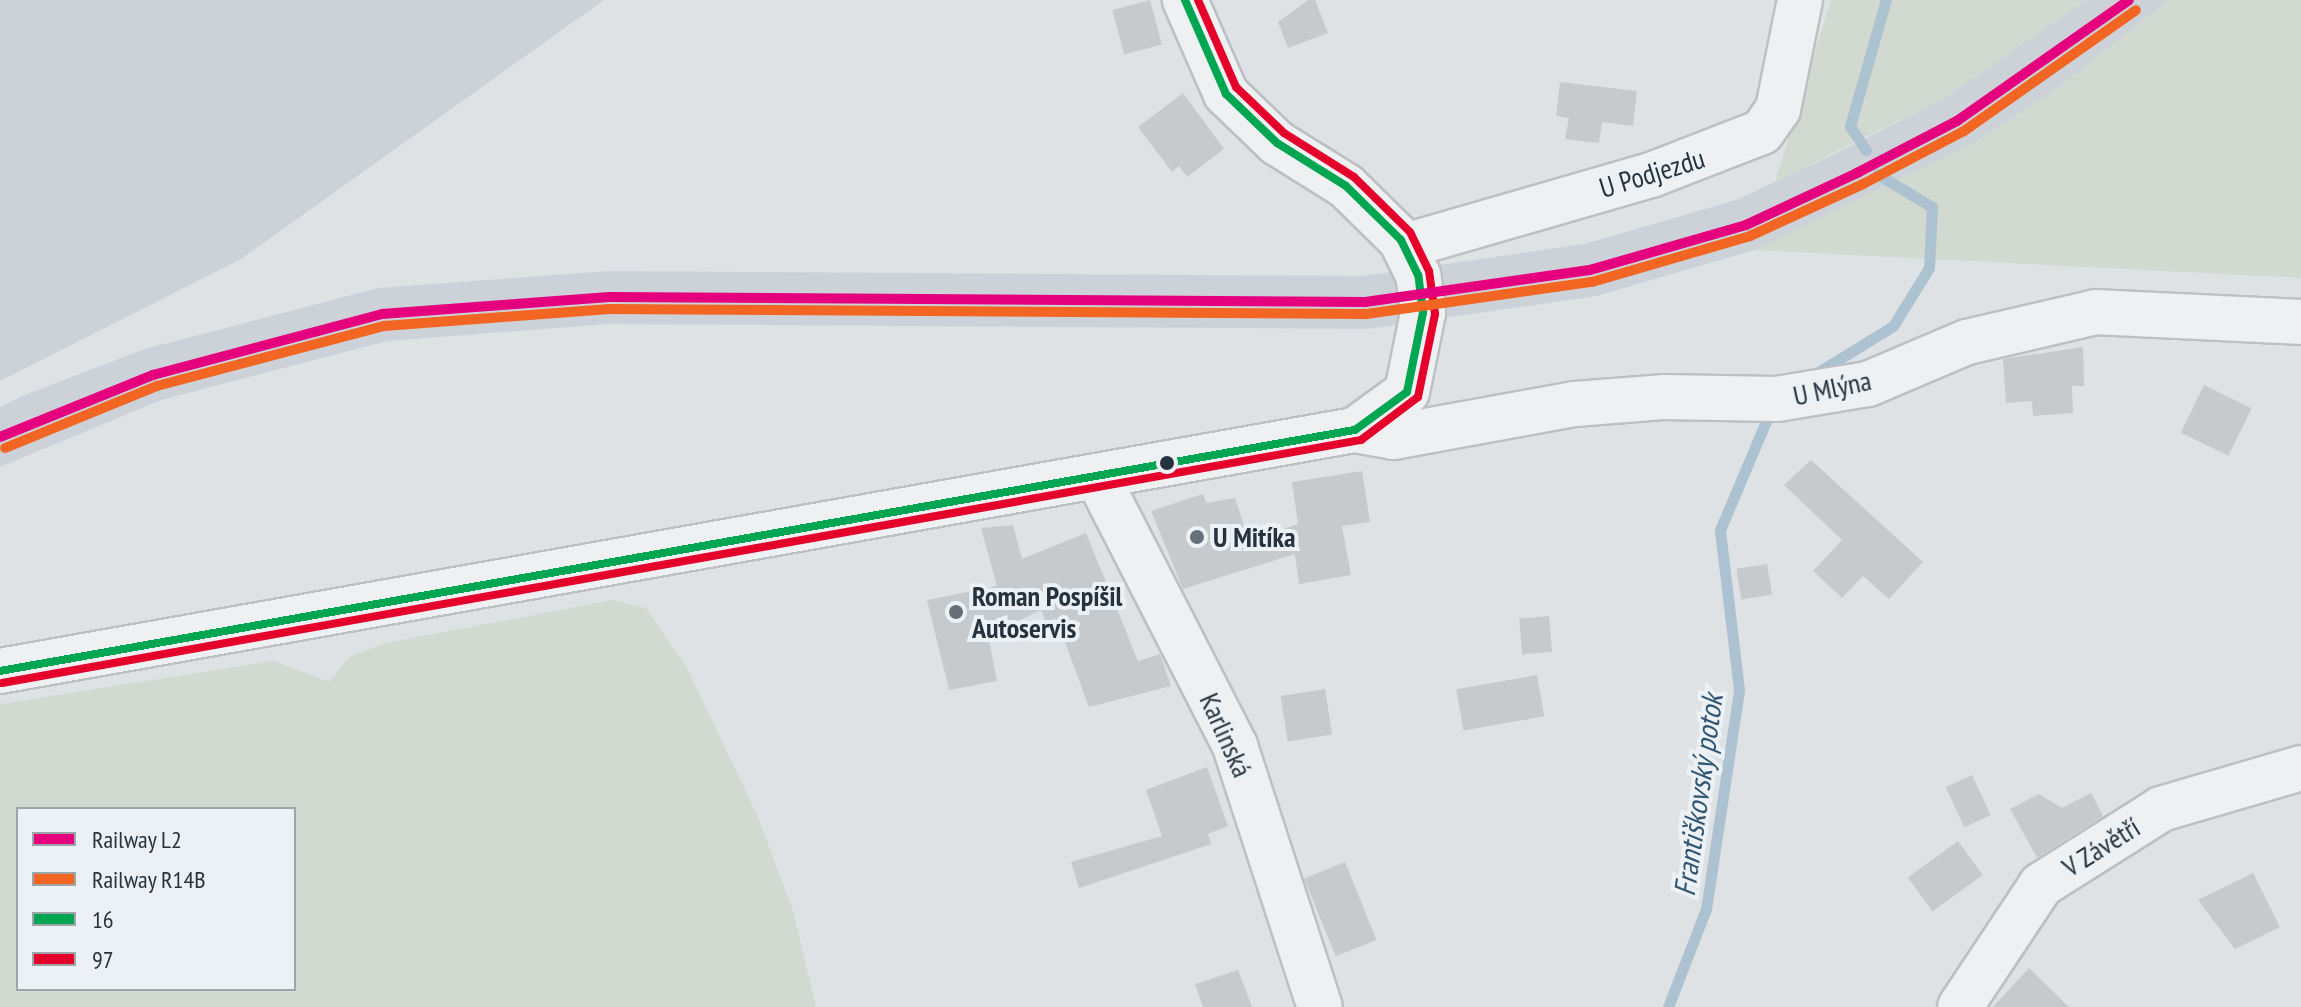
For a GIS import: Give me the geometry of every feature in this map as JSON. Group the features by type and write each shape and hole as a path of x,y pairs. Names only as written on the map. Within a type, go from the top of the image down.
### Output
{"street":[{"path":"0,671 1355,430 1407,392 1423,313 1405,246 1346,186 1277,143 1226,94 1185,0"},
{"name":"U Podjezdu","path":"1405,246 1651,175 1762,132 1778,109 1800,0"},
{"name":"U Mlýna","path":"1355,430 1393,437 1575,404 1775,398 1868,384 1967,342 2096,312 2301,322"},
{"name":"Karlinská","path":"1098,478 1235,746 1320,1007"},
{"name":"V Závětří","path":"1960,1007 2041,885 2161,809 2301,768"}],"shaded area":[{"path":"0,0 604,0 241,259 0,381"},
{"path":"1831,0 2086,0 1944,98 1775,182"},
{"path":"2086,0 2169,0 2050,94 1970,145 1755,250 1596,296 1367,329 609,324 387,341 161,400 0,467 0,407 27,394 145,349 378,288 608,271 1364,276 1584,244 1736,200 1845,149 1944,98"},
{"path":"2169,0 2301,0 2301,278 1755,250 1970,145 2050,94"},
{"path":"613,600 646,608 687,668 757,815 793,911 816,1007 0,1007 0,704 274,661 329,682 349,657 386,643"}],"building":[{"path":"1150,0 1162,44 1124,55 1112,10"},
{"path":"1308,0 1315,0 1328,33 1288,48 1278,22"},
{"path":"1560,82 1637,91 1633,126 1602,122 1599,143 1565,139 1569,118 1556,116"},
{"path":"1183,93 1224,149 1187,177 1179,166 1172,172 1138,127"},
{"path":"2083,347 2084,386 2072,386 2073,413 2033,416 2032,401 2006,403 2003,359"},
{"path":"2204,385 2252,408 2228,456 2181,433"},
{"path":"1811,460 1923,562 1889,599 1863,576 1842,598 1813,571 1842,540 1784,485"},
{"path":"1362,471 1370,522 1342,526 1351,575 1299,584 1295,554 1183,589 1151,511 1203,494 1206,503 1235,498 1249,541 1298,524 1292,482"},
{"path":"1013,525 1022,559 1086,533 1138,661 1160,654 1171,686 1089,707 1056,618 1046,622 1041,610 988,635 997,681 949,690 927,600 997,586 981,528"},
{"path":"1767,564 1772,595 1741,599 1736,569"},
{"path":"1549,616 1552,652 1522,654 1519,619"},
{"path":"1537,675 1544,716 1464,731 1456,689"},
{"path":"1325,689 1332,734 1288,741 1281,696"},
{"path":"1207,767 1228,826 1208,834 1211,844 1079,888 1071,862 1162,836 1146,790"},
{"path":"1972,775 1991,815 1964,827 1946,787"},
{"path":"2091,793 2103,816 2037,858 2010,809 2039,794 2062,808"},
{"path":"1958,841 1983,875 1933,911 1908,877"},
{"path":"1345,862 1376,940 1336,956 1304,878"},
{"path":"2253,873 2280,927 2235,949 2198,900"},
{"path":"2029,968 2069,1007 1993,1007"},
{"path":"1238,970 1252,1007 1203,1007 1195,984"}],"waterway":[{"name":"Františkovský potok","path":"1866,150 1850,126 1886,0"},
{"name":"Františkovský potok","path":"1812,376 1893,326 1929,268 1932,207 1877,174"},
{"name":"Františkovský potok","path":"1668,1007 1706,909 1739,690 1720,530 1771,409"}],"rail line":[{"name":"L2","path":"0,437 153,375 382,314 609,297 1365,302 1590,270 1746,225 1857,173 1957,121 2129,0"},
{"name":"R14B","path":"5,448 157,386 384,326 609,309 1366,314 1592,282 1750,236 1863,184 1964,131 2136,10"}],"transit line":[{"name":"16","path":"0,671 1355,430 1407,392 1423,313 1418,275 1401,240 1346,186 1277,143 1226,94 1185,0"},
{"name":"97","path":"2,683 1361,440 1418,397 1435,314 1429,271 1410,232 1354,177 1284,133 1236,87 1198,0"}],"place":[{"name":"U Mitíka","path":"1197,537"},
{"name":"Roman Pospíšil Autoservis","path":"956,612"}]}
